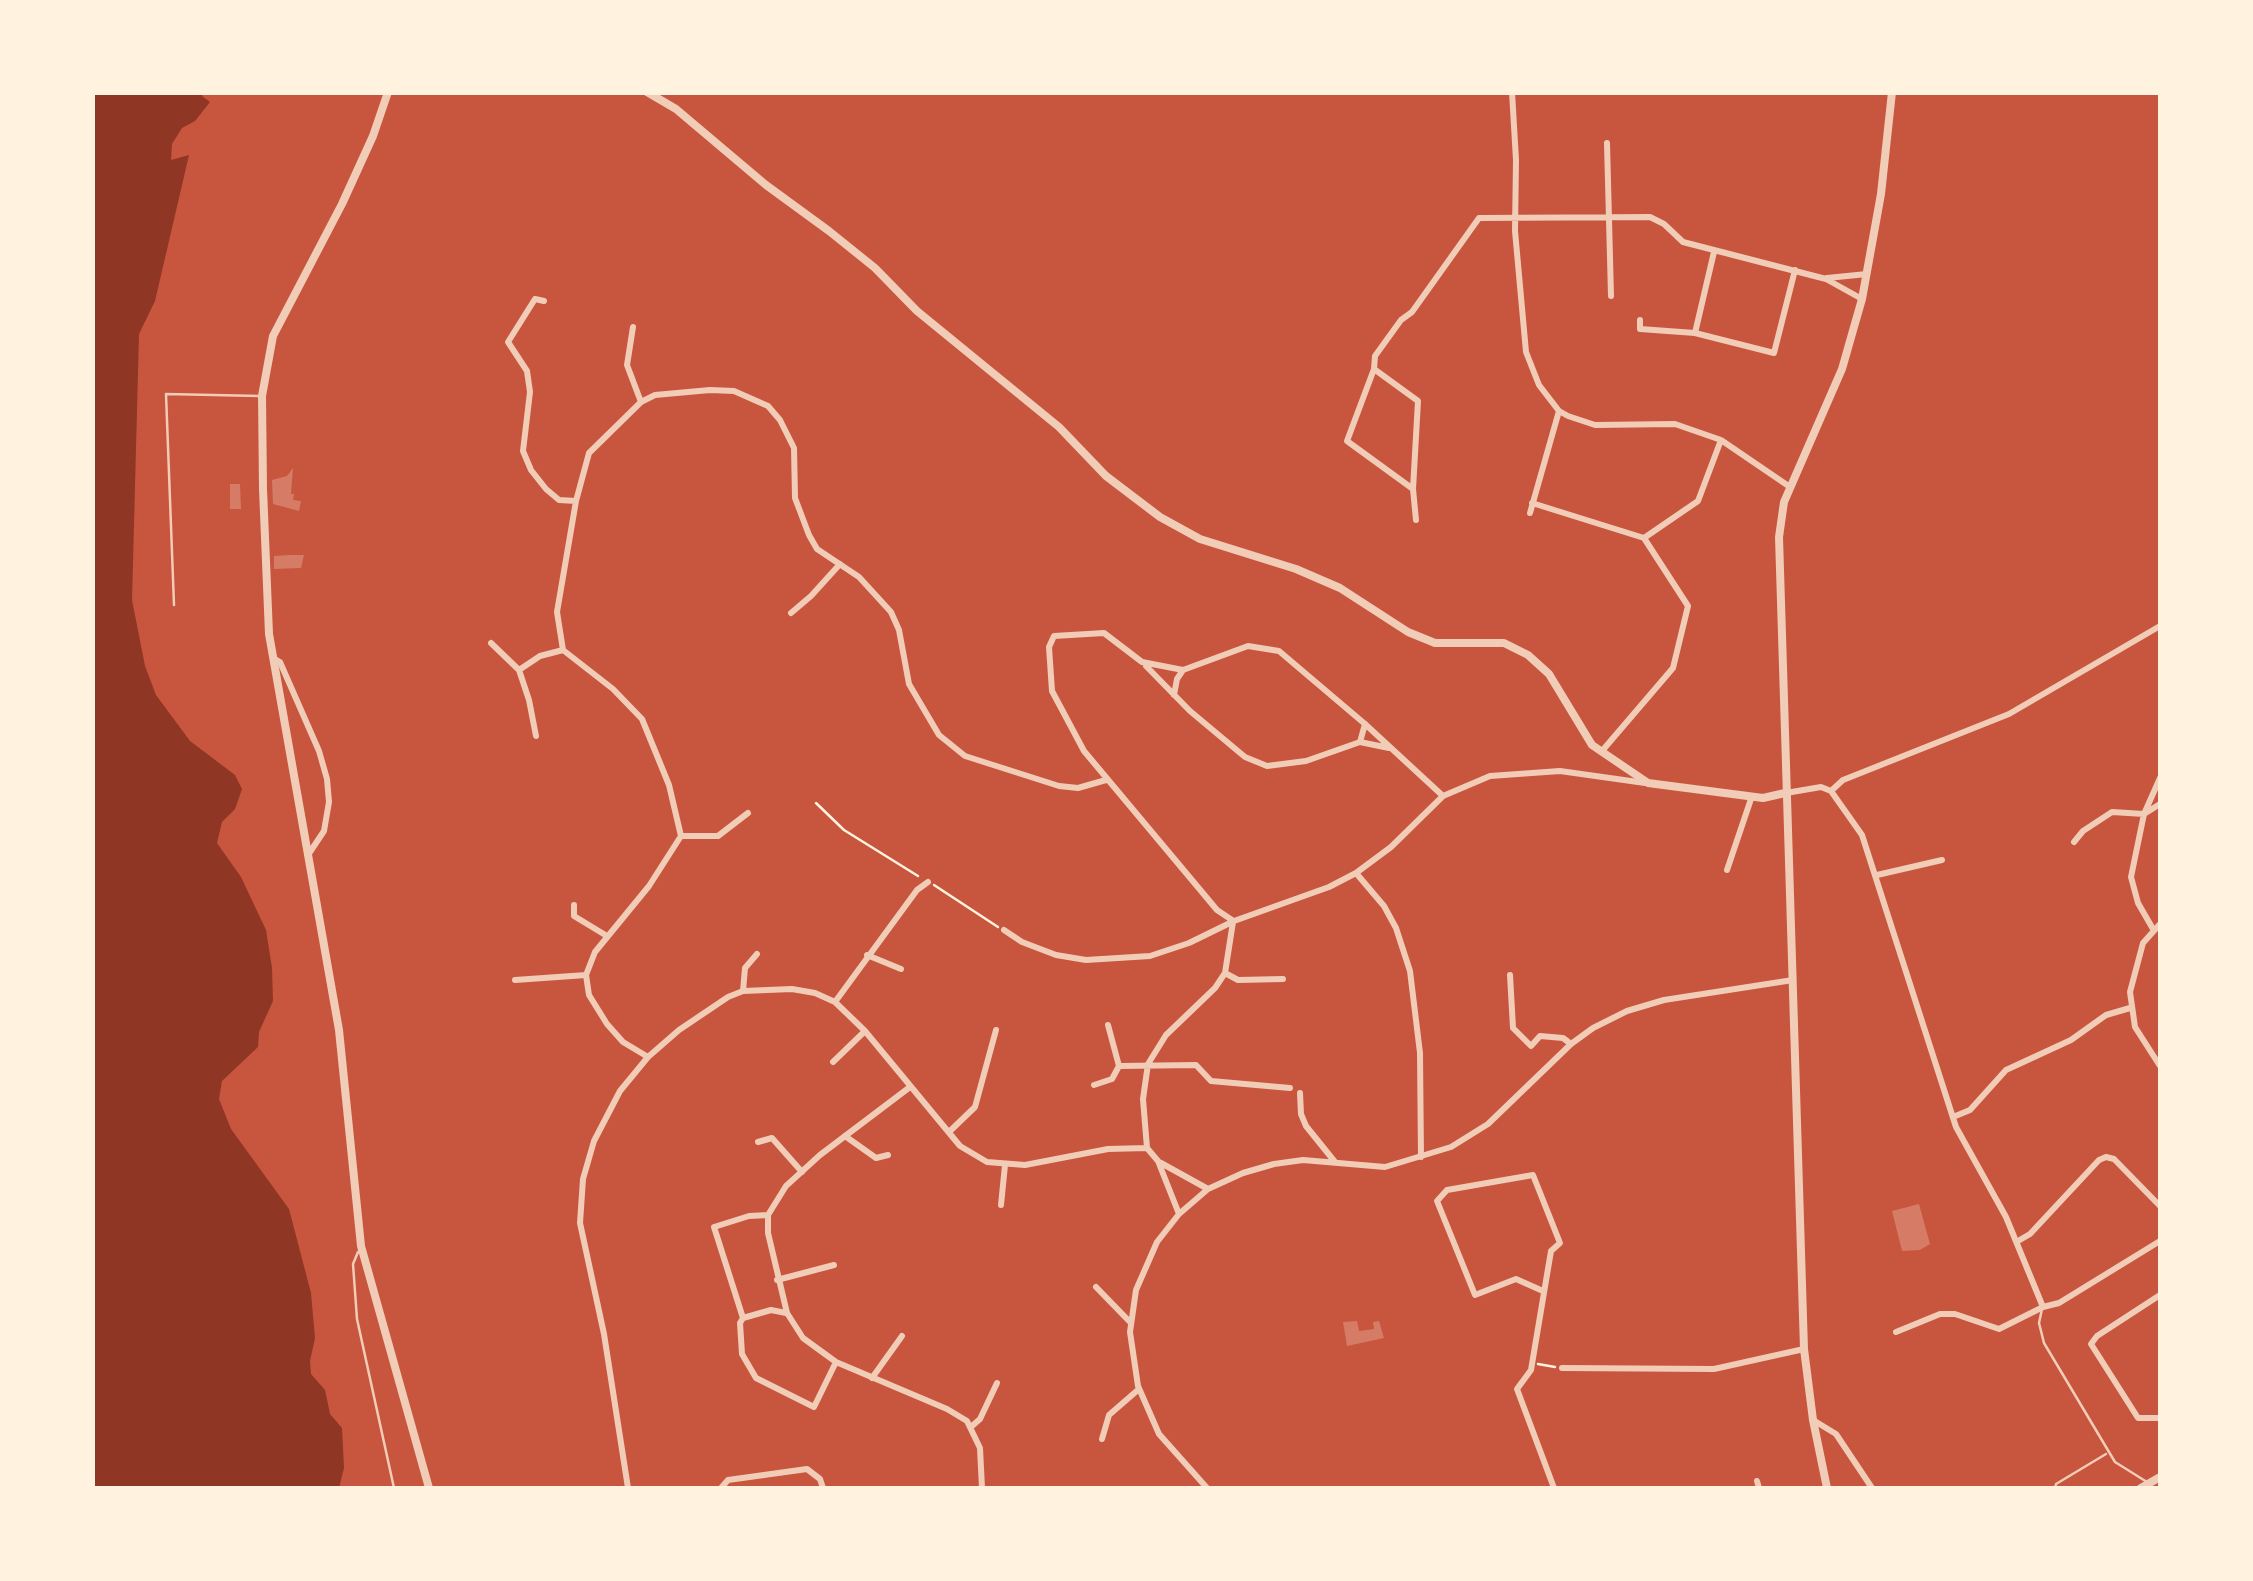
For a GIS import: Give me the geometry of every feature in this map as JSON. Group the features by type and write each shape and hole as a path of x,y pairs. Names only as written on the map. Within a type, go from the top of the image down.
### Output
{"street":[{"path":"388,92 342,204 273,336 262,396 266,590 272,658 340,1030 360,1246 429,1488"},
{"path":"647,92 689,119 766,185 829,230 917,310 1059,426 1106,476 1160,516 1200,538 1296,569 1340,588 1408,632 1435,643 1504,643 1528,656 1549,674 1592,745 1648,783"},
{"path":"1512,92 1515,232 1526,352 1539,385 1559,411 1595,425 1675,424 1722,440 1790,487"},
{"path":"1827,1488 1804,1349 1778,572 1784,502 1842,368 1862,299 1881,194 1892,92"},
{"path":"1607,143 1611,296"},
{"path":"1412,490 1347,441 1374,369 1375,356 1401,320 1412,312 1479,218 1650,217 1683,242 1826,278 1862,299"},
{"path":"1695,333 1714,252"},
{"path":"1640,320 1640,329 1695,333 1774,352 1795,270"},
{"path":"1826,278 1867,274"},
{"path":"544,300 535,299 508,342 527,371 530,392 523,451 546,489 563,502 576,502"},
{"path":"633,326 627,365 641,402"},
{"path":"1374,369 1418,401 1412,490 1416,520"},
{"path":"648,1057 624,1042 607,1024 589,995 586,974 595,952 649,886 681,836 669,785 642,720 613,689 564,650 557,612 576,502 589,453 641,402 655,395 710,390 734,391 768,406 794,448 794,498 816,549 877,593 891,612 899,630 908,684 950,746 965,756 1059,786 1078,788 1106,780"},
{"path":"1530,512 1559,411"},
{"path":"1644,538 1698,501 1722,440"},
{"path":"1532,502 1644,538 1688,606 1673,668 1602,751"},
{"path":"791,613 840,564"},
{"path":"1831,791 1843,780 2009,714 2160,626"},
{"path":"1234,920 1217,910 1084,751 1052,691 1049,647 1054,636 1104,633 1142,662 1245,757 1268,766 1306,762 1360,742 1376,743 1394,751"},
{"path":"492,644 519,670 530,700 536,736"},
{"path":"1174,695 1176,679 1184,670 1248,646 1279,651 1443,796"},
{"path":"519,670 540,656 564,650"},
{"path":"272,658 280,662 320,751 328,779 324,831 310,852"},
{"path":"1142,662 1184,670"},
{"path":"1360,742 1365,724"},
{"path":"1004,930 1022,942 1056,955 1086,960 1150,956 1189,943 1234,920 1329,888 1391,848 1443,796 1490,776 1560,771 1752,796 1821,786 1831,791 1862,834 1956,1127 2018,1241 2042,1307"},
{"path":"2152,929 2138,903 2131,877 2144,814 2160,778"},
{"path":"1726,870 1752,796"},
{"path":"2074,842 2112,812 2144,814 2160,804"},
{"path":"681,836 718,836 748,812"},
{"path":"1877,874 1942,860"},
{"path":"1356,873 1384,906 1410,971 1420,1053 1422,1157"},
{"path":"835,1002 917,890 928,882"},
{"path":"574,905 574,916 607,936"},
{"path":"1208,1189 1158,1161 1146,1148 1143,1099 1148,1064 1166,1036 1225,973 1234,920"},
{"path":"2160,924 2152,929 2136,962 2130,1008 2135,1027 2160,1066"},
{"path":"742,991 745,968 757,954"},
{"path":"867,955 900,969"},
{"path":"1225,973 1238,980 1283,980"},
{"path":"516,980 586,974"},
{"path":"1510,975 1513,1028 1531,1046 1540,1036 1563,1038 1571,1044"},
{"path":"1207,1488 1159,1434 1132,1363 1131,1323 1136,1290 1158,1242 1179,1214 1208,1189 1242,1172 1274,1164 1303,1160 1385,1167 1451,1148 1488,1124 1592,1028 1627,1011 1664,1000 1793,980"},
{"path":"628,1488 604,1334 580,1223 583,1179 594,1141 620,1090 648,1057 710,1006 742,991 792,990 815,993 835,1002 866,1032 972,1156 1005,1166 1108,1148 1146,1148"},
{"path":"1953,1117 1970,1110 2006,1070 2072,1040 2106,1015 2130,1008"},
{"path":"1094,1085 1112,1079 1119,1066 1108,1025"},
{"path":"948,1132 975,1107 996,1030"},
{"path":"833,1062 866,1032"},
{"path":"1119,1066 1196,1065 1212,1081 1290,1088"},
{"path":"910,1087 786,1186 768,1215 768,1232 786,1313 803,1338 836,1362 947,1409 972,1426 980,1448 982,1488"},
{"path":"1300,1093 1306,1126 1336,1163"},
{"path":"845,1136 876,1158 888,1155"},
{"path":"758,1142 772,1138 802,1172"},
{"path":"2018,1241 2030,1234 2098,1160 2106,1158 2114,1159 2160,1206"},
{"path":"1158,1161 1179,1214"},
{"path":"1001,1205 1005,1166"},
{"path":"1542,1290 1516,1278 1475,1295 1437,1201 1447,1190 1532,1175 1560,1243 1550,1251 1531,1370 1517,1389 1554,1488"},
{"path":"743,1318 714,1228 749,1216 768,1215"},
{"path":"1896,1332 1940,1314 1956,1314 1999,1329 2042,1307 2059,1303 2160,1241"},
{"path":"778,1280 834,1265"},
{"path":"1096,1287 1131,1323"},
{"path":"2160,1295 2096,1336 2091,1344 2138,1418 2160,1418"},
{"path":"786,1313 770,1310 743,1318 740,1323 742,1354 756,1378 814,1407 836,1362"},
{"path":"872,1378 902,1336"},
{"path":"1562,1368 1714,1369 1804,1349"},
{"path":"972,1426 980,1420 997,1383"},
{"path":"1102,1438 1109,1415 1139,1389"},
{"path":"1813,1420 1836,1434 1872,1488"},
{"path":"721,1488 728,1480 808,1468 823,1488"},
{"path":"2145,1485 2160,1477"}],"lane":[{"path":"174,605 166,394 262,396"},
{"path":"360,1246 353,1264 356,1319 394,1488"},
{"path":"2042,1307 2039,1323 2044,1343 2116,1462 2145,1485"},
{"path":"2055,1488 2109,1452"}],"path":[{"path":"816,802 844,830 1004,930"},
{"path":"1532,1363 1562,1368"}],"shaded area":[{"path":"92,93 203,93 210,102 195,121 182,128 172,144 171,160 189,155 155,301 139,334 132,600 145,666 156,695 190,741 235,775 242,789 235,809 222,822 217,843 241,877 266,930 273,1001 259,1032 258,1047 222,1081 219,1099 231,1129 289,1209 311,1293 315,1338 311,1374 325,1390 330,1414 342,1428 344,1468 339,1488 93,1488"}],"building":[{"path":"293,468 291,494 293,500 301,501 299,511 273,504 272,480 287,476"},
{"path":"230,484 240,484 241,509 230,509"},
{"path":"304,555 301,568 274,569 274,556"},
{"path":"1919,1204 1930,1244 1920,1250 1902,1251 1892,1211"},
{"path":"1357,1321 1359,1331 1374,1329 1373,1322 1379,1321 1384,1338 1347,1346 1343,1322"}]}
